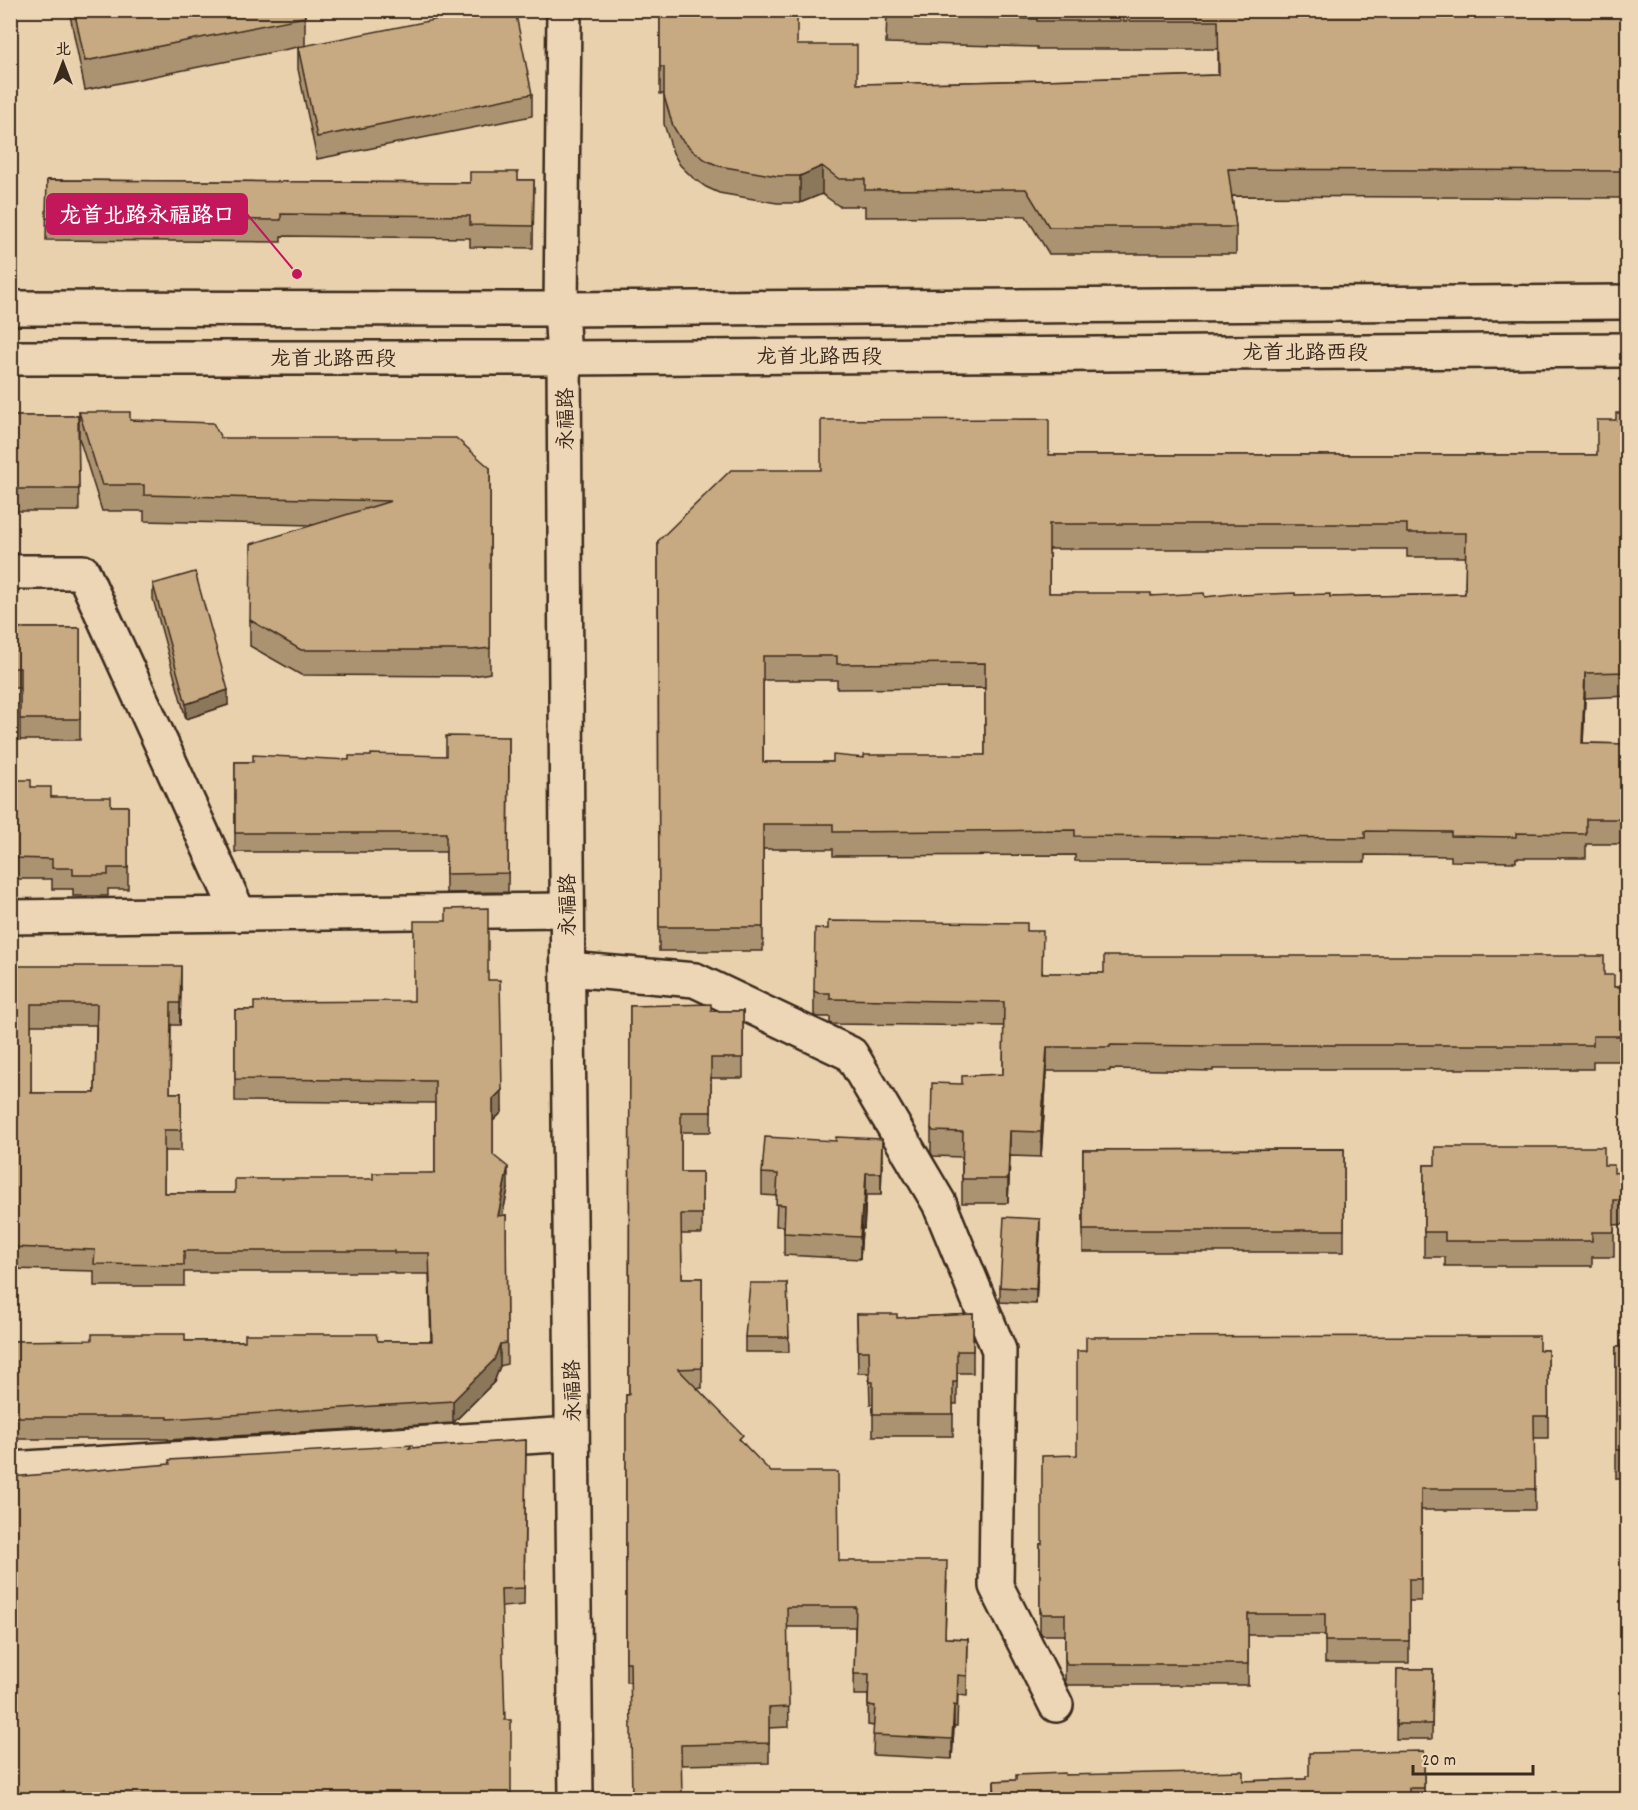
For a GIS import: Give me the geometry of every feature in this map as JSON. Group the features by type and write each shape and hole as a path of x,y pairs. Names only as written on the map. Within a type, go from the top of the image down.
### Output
{"street":[{"name":"永福路","path":"564,10 561,309 564,357 576,1800"},
{"path":"10,308 561,309 1628,302"},
{"name":"龙首北路西段","path":"10,358 1628,350"},
{"path":"10,572 83,572 239,914"},
{"path":"10,917 567,910"},
{"path":"568,969 695,980 850,1054 939,1203 999,1350 996,1586 1056,1705"},
{"path":"10,1469 572,1434"}],"building":[{"path":"74,10 304,10 305,17 85,61"},
{"path":"484,10 515,10 532,94 317,137 298,47"},
{"path":"660,10 797,10 797,45 857,45 857,84 1219,75 1218,21 1037,21 1037,19 886,15 887,10 1628,10 1628,171 1228,169 1236,227 1049,227 1026,189 865,190 865,179 839,179 822,166 800,176 777,176 719,166 706,160 680,138 673,126 664,96 664,67 660,67"},
{"path":"470,172 518,172 518,180 534,180 533,226 470,225 470,216 281,214 281,220 46,218 47,180 470,183"},
{"path":"79,412 130,412 130,420 213,423 221,438 456,438 490,468 490,648 473,650 301,650 250,620 251,544 391,501 144,495 144,485 102,485"},
{"path":"1616,413 1628,413 1628,672 1585,673 1582,743 1628,744 1628,819 1586,819 1586,834 1516,833 1516,837 1451,836 1451,832 1365,831 1365,838 1075,836 1075,830 833,832 833,824 763,824 763,927 659,927 658,541 731,470 821,470 821,420 1049,419 1049,455 1597,455 1597,420 1616,420","holes":["1049,524 1407,524 1407,533 1466,533 1465,594 1330,597 1330,594 1240,595 1240,593 1205,597 1204,593 1151,596 1151,593 1049,593","763,656 837,656 837,664 985,663 985,755 864,755 864,758 833,755 833,762 763,762"]},
{"path":"10,416 78,416 79,489 10,489"},
{"path":"195,572 228,690 186,704 153,584"},
{"path":"10,597 14,597 14,628 80,628 80,719 20,719 20,668 10,668"},
{"path":"446,736 509,737 508,873 446,874 446,833 235,833 235,762 253,762 253,755 349,760 349,756 371,756 371,754 446,756"},
{"path":"10,780 31,780 31,787 51,787 51,797 111,797 111,806 128,806 128,868 108,868 108,875 73,875 73,868 52,868 52,859 10,858"},
{"path":"488,908 488,980 500,980 502,1090 493,1099 493,1155 508,1167 498,1216 506,1215 507,1343 500,1344 494,1360 453,1401 168,1419 168,1417 10,1417 10,1341 92,1340 92,1334 185,1334 185,1341 245,1341 245,1334 376,1334 378,1341 432,1341 429,1253 184,1251 184,1265 94,1264 95,1250 10,1247 10,966 181,966 180,1003 171,1003 170,1093 181,1093 181,1130 164,1130 164,1193 235,1193 235,1179 373,1179 373,1173 435,1173 435,1081 235,1079 235,1010 254,1010 254,1002 414,1001 414,921 446,921 446,909","holes":["31,1004 97,1004 95,1093 31,1093"]},
{"path":"828,921 1027,923 1027,931 1043,931 1042,973 1104,973 1104,956 1604,956 1604,975 1614,975 1614,987 1628,987 1628,1036 1593,1036 1593,1045 1047,1047 1041,1132 1010,1131 1008,1179 962,1179 963,1132 933,1131 931,1128 932,1083 962,1084 962,1076 1003,1074 1004,1002 830,999 830,993 814,991 815,928 828,929"},
{"path":"711,1004 711,1011 743,1011 743,1058 711,1058 711,1112 681,1112 681,1172 702,1172 702,1214 681,1214 682,1278 702,1278 702,1368 678,1369 743,1435 739,1439 771,1472 838,1472 839,1561 947,1561 945,1638 968,1639 967,1676 958,1675 957,1706 954,1705 952,1739 873,1735 875,1706 868,1705 869,1674 854,1674 856,1607 787,1607 789,1707 769,1708 769,1743 681,1745 682,1800 632,1800 630,1662 626,1662 630,1006"},
{"path":"765,1137 836,1141 836,1137 882,1139 881,1173 866,1173 860,1237 784,1233 785,1205 776,1204 778,1174 762,1173"},
{"path":"1435,1147 1604,1147 1604,1165 1614,1165 1614,1173 1628,1171 1628,1200 1614,1200 1614,1232 1592,1232 1592,1241 1445,1241 1445,1232 1424,1232 1424,1165 1435,1165"},
{"path":"1344,1149 1344,1230 1083,1230 1083,1150"},
{"path":"1004,1217 1040,1219 1036,1289 1000,1287"},
{"path":"750,1283 787,1283 789,1337 745,1337"},
{"path":"857,1314 897,1314 897,1318 973,1314 973,1351 957,1351 957,1382 953,1382 953,1414 873,1414 873,1382 870,1382 869,1351 858,1351"},
{"path":"1539,1336 1539,1350 1548,1350 1548,1416 1534,1416 1535,1489 1421,1489 1421,1579 1409,1579 1409,1641 1325,1641 1325,1614 1248,1614 1248,1664 1067,1664 1065,1614 1042,1614 1040,1609 1042,1456 1077,1455 1077,1351 1086,1351 1086,1337"},
{"path":"1616,1347 1628,1347 1628,1450 1616,1450"},
{"path":"526,1440 524,1588 501,1589 505,1720 511,1720 511,1800 10,1800 10,1477 170,1464 169,1460"},
{"path":"1397,1669 1433,1669 1432,1724 1396,1724"},
{"path":"1424,1751 1424,1788 1409,1788 1409,1800 995,1800 994,1781 1016,1780 1016,1775 1243,1771 1243,1781 1306,1779 1306,1776 1309,1776 1309,1753"}],"place":[{"name":"龙首北路永福路口","path":"297,274"}]}
